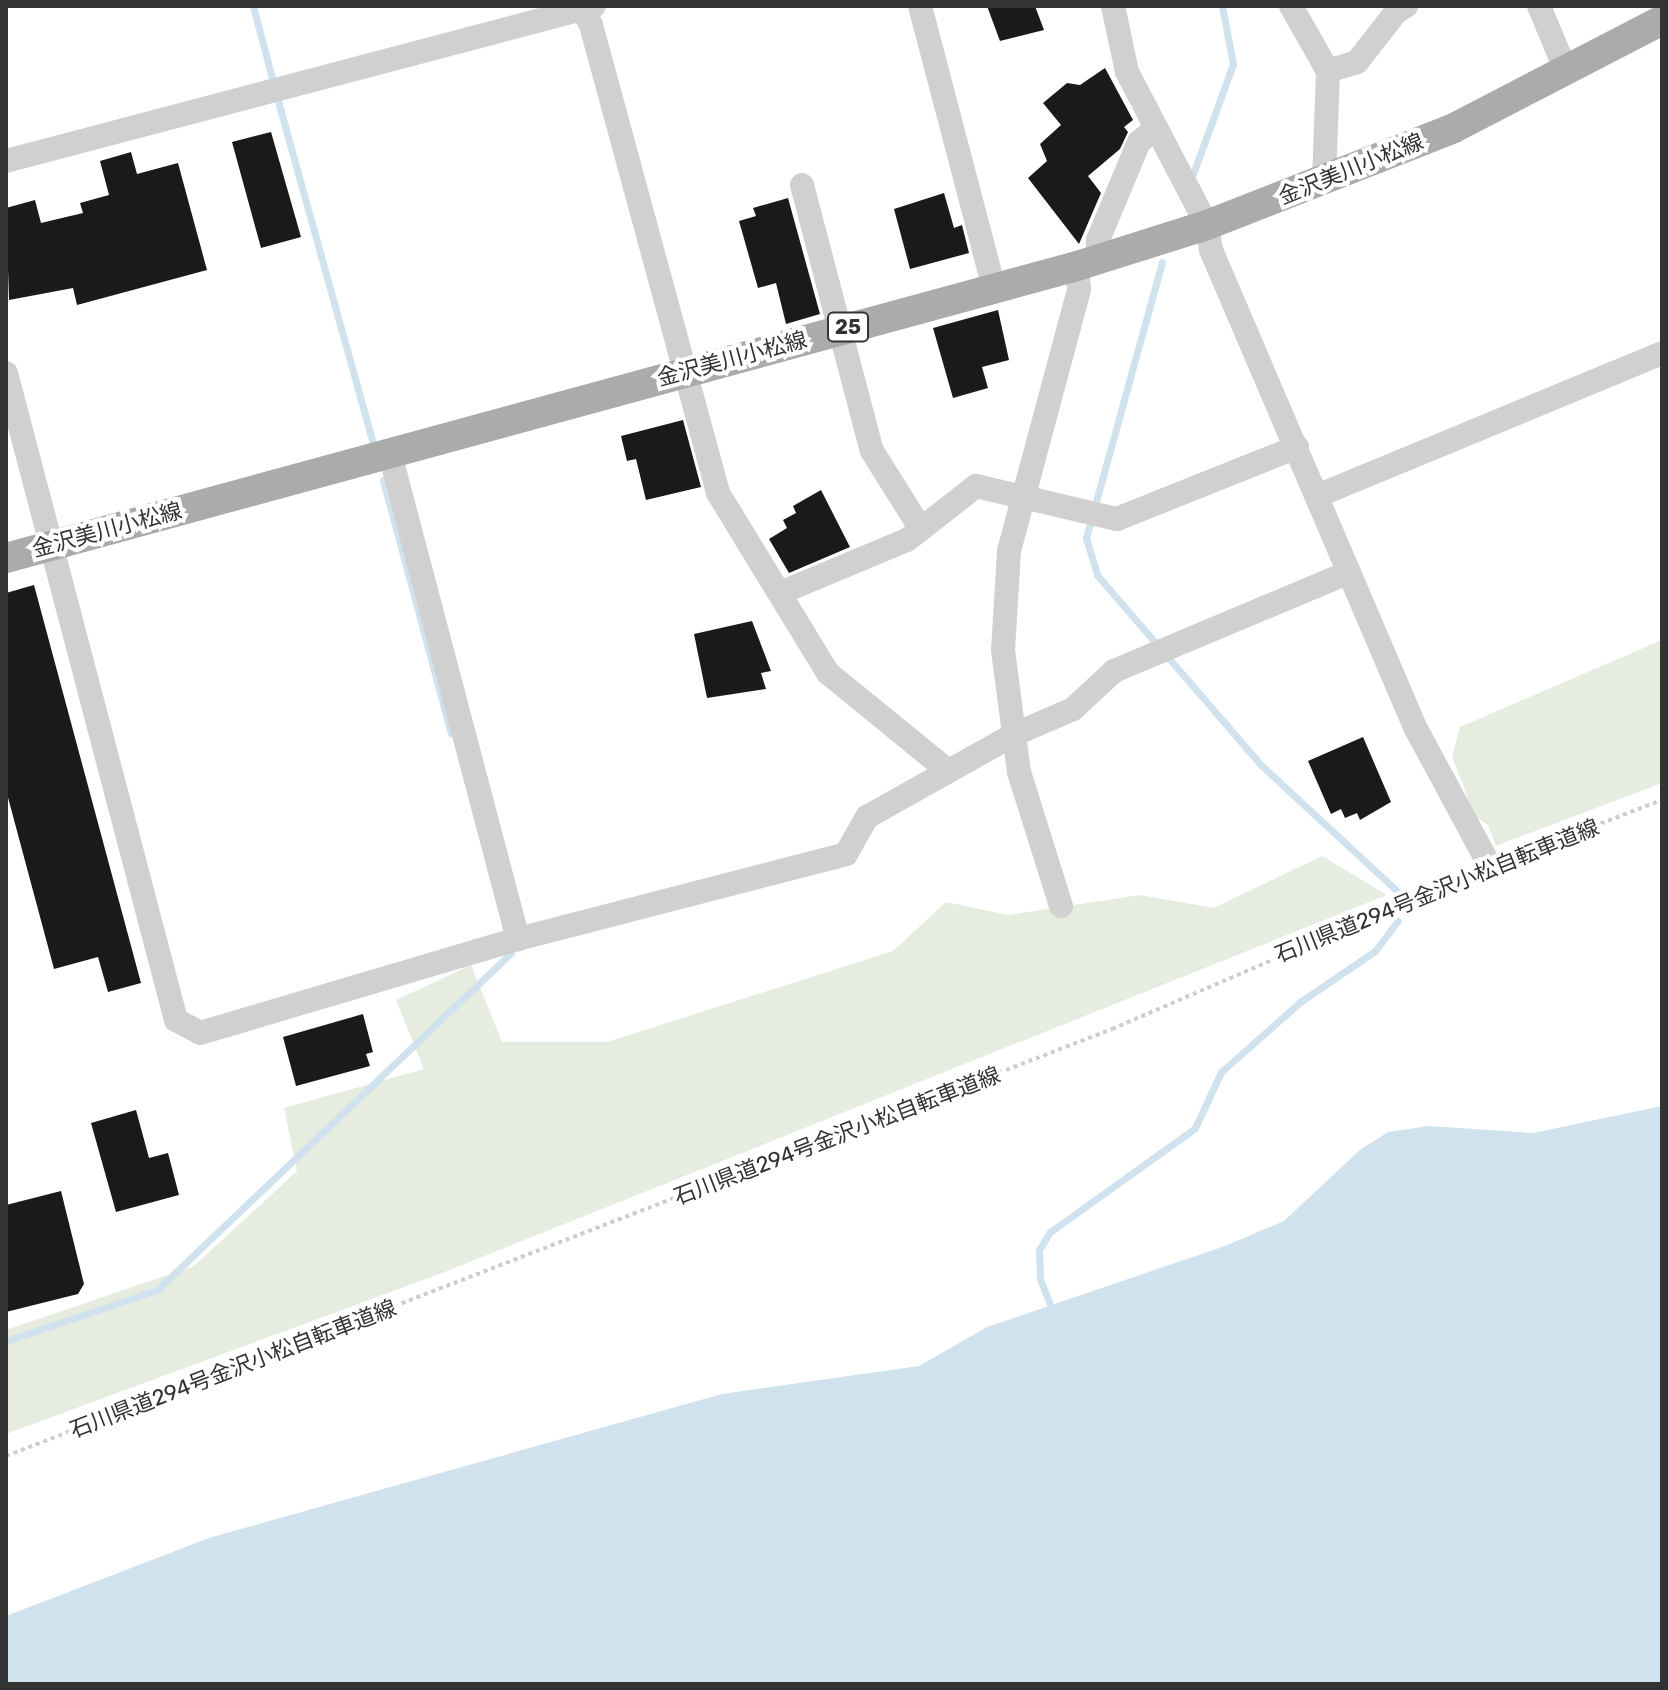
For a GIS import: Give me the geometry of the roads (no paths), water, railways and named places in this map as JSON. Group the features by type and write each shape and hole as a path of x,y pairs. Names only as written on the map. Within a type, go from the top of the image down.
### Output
{"main road":[{"name":"金沢美川小松線","path":"6,558 1088,263 1207,225 1454,128 1662,20"}],"street":[{"path":"920,6 994,288"},
{"path":"1291,6 1328,71 1324,181"},
{"path":"1328,71 1357,62 1396,12 1406,6"},
{"path":"1539,6 1566,71"},
{"path":"6,161 586,7 718,493 828,673 947,770"},
{"path":"1120,9 1127,72 1207,225 1211,250 1415,727 1490,866"},
{"path":"1061,906 1019,772 1013,735 1003,650 1009,551 1088,263 1139,142 1156,128"},
{"path":"802,185 872,451 921,529"},
{"path":"1317,496 1662,353"},
{"path":"6,373 176,1020 200,1033 518,939 846,854 867,817 1013,735 1073,709 1114,671 1349,572"},
{"path":"780,593 907,540 976,486 1117,519 1297,447"},
{"path":"390,454 518,939"}],"water":[{"path":"1662,1106 1662,1684 6,1684 6,1616 209,1538 722,1394 919,1366 987,1327 1225,1246 1284,1221 1360,1150 1388,1132 1429,1126 1533,1133"}],"waterway":[{"path":"253,6 272,78"},
{"path":"1193,174 1233,64 1222,6"},
{"path":"278,101 373,444"},
{"path":"1162,262 1086,538 1097,575 1261,765 1399,893"},
{"path":"383,480 451,733"},
{"path":"1050,1304 1040,1279 1039,1250 1050,1232 1195,1128 1221,1072 1300,1002 1375,951 1398,921"},
{"path":"6,1341 157,1290 511,953"}]}
